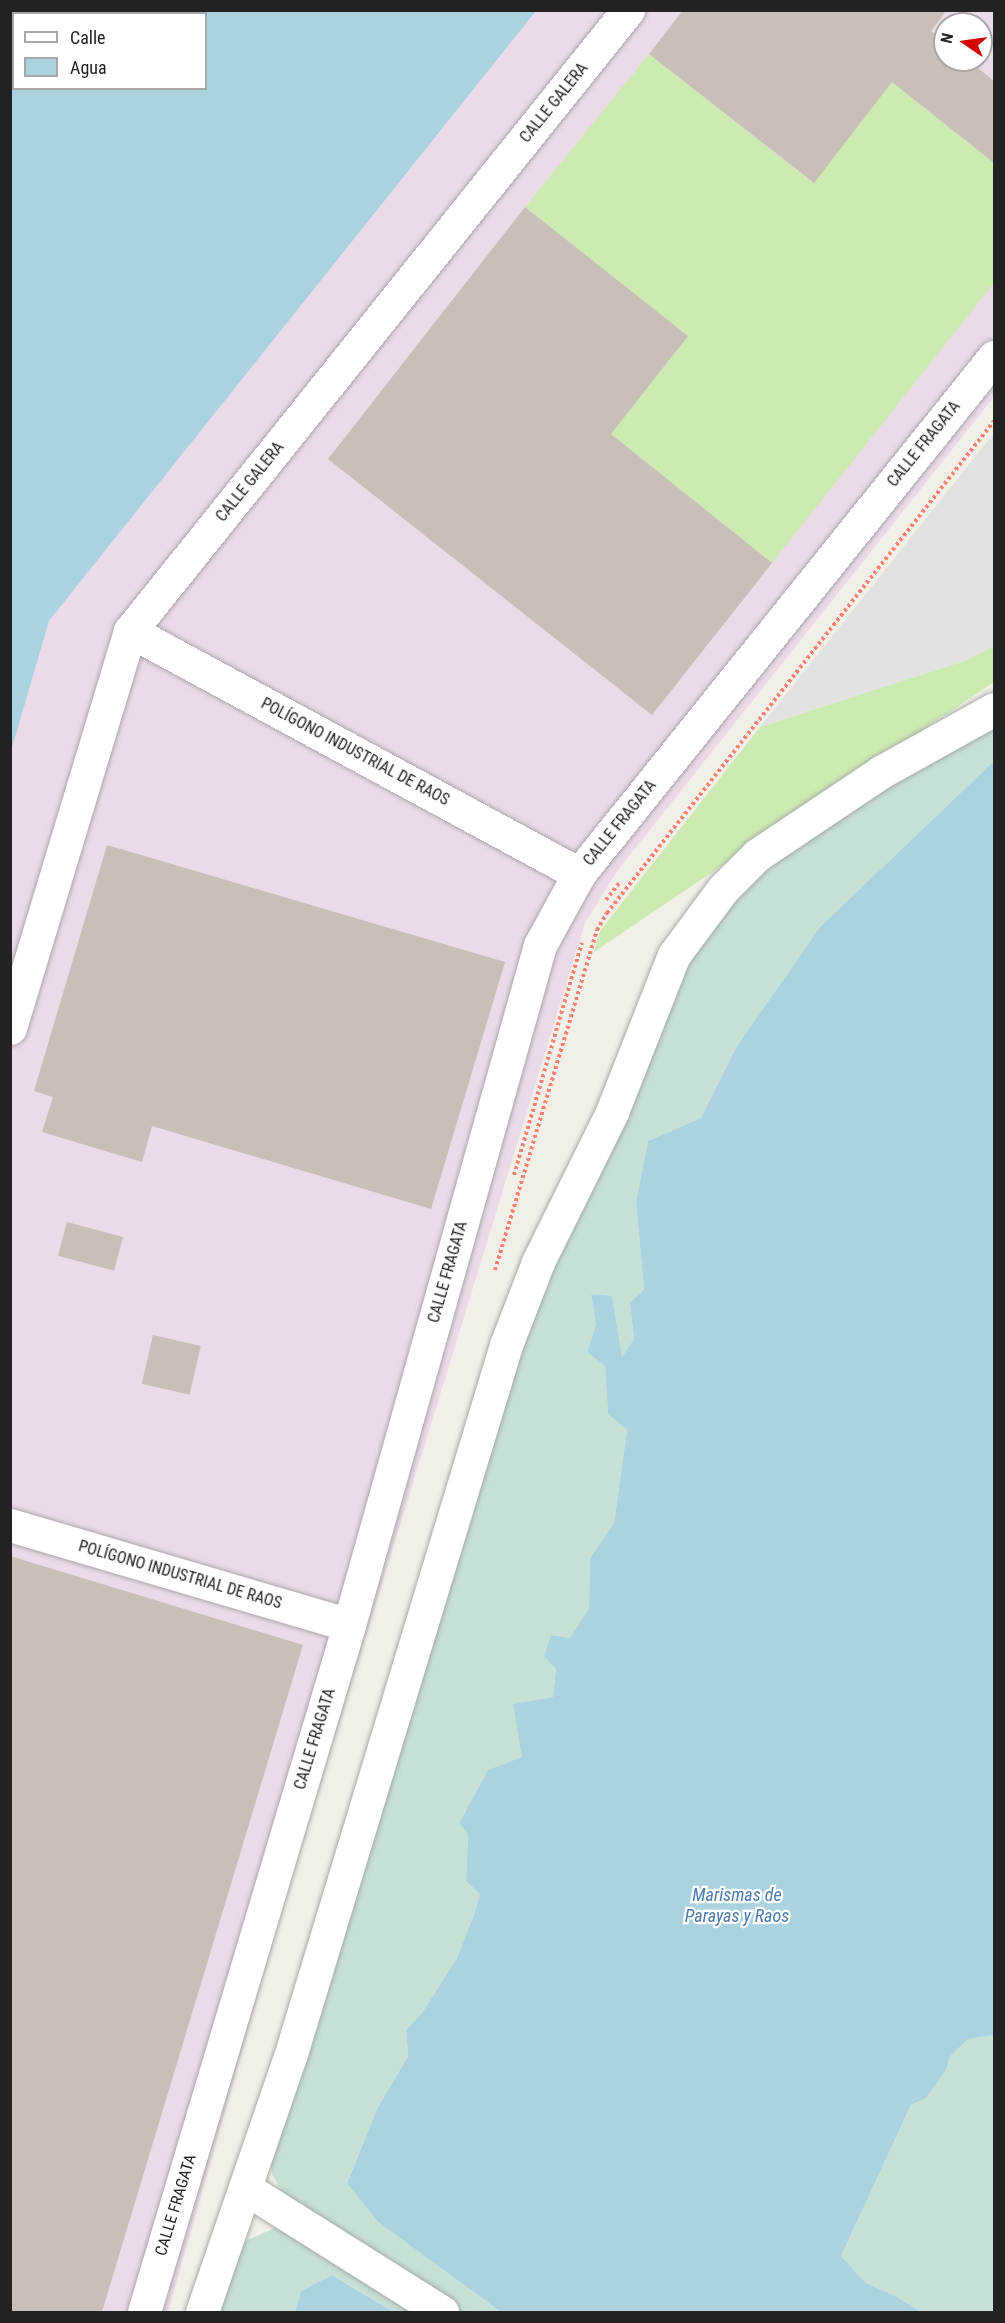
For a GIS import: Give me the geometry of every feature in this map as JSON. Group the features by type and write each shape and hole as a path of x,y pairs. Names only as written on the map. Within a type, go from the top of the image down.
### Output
{"street":[{"name":"CALLE GALERA","path":"10,1028 130,631 628,10"},
{"name":"CALLE FRAGATA","path":"144,2313 349,1625 540,945 579,874 994,357"},
{"name":"POLÍGONO INDUSTRIAL DE RAOS","path":"130,631 579,874"},
{"path":"202,2313 297,2034 506,1345 538,1262 612,1112 674,956 723,889 757,855 881,772 994,709"},
{"name":"POLÍGONO INDUSTRIAL DE RAOS","path":"10,1525 349,1625"},
{"path":"245,2188 442,2313"}],"shaded area":[{"path":"536,11 994,11 994,397 618,870 585,923 288,1890 168,2312 11,2312 10,751 49,621"},
{"path":"994,433 994,646 967,660 760,727"}],"green space":[{"path":"649,54 813,183 892,82 994,163 994,283 772,563 611,434 688,336 525,207"},
{"path":"994,646 994,682 594,952 600,931 760,727 967,660"},
{"path":"994,722 994,761 820,927 737,1046 701,1118 648,1141 636,1202 644,1289 630,1303 634,1339 622,1358 612,1297 591,1294 596,1324 587,1352 605,1366 608,1414 627,1430 614,1523 590,1558 589,1608 570,1638 551,1635 556,1669 553,1697 513,1704 523,1757 488,1770 459,1823 468,1833 466,1881 480,1894 475,1912 457,1958 422,2013 406,2030 408,2056 377,2109 347,2182 378,2222 501,2312 456,2312 287,2199 272,2174 270,2155 505,1385 659,1009 729,897 821,826"},
{"path":"994,2035 994,2312 921,2312 895,2296 866,2283 841,2256 911,2105 926,2098 946,2070 949,2056 968,2039"},
{"path":"277,2227 426,2312 394,2312 332,2275 301,2291 295,2312 209,2312 234,2246"}],"water":[{"path":"11,10 536,11 49,621 11,751"},
{"name":"Marismas de Parayas y Raos","path":"994,761 994,2035 968,2039 950,2056 946,2070 926,2098 911,2105 841,2256 866,2283 895,2296 921,2312 501,2312 378,2222 347,2183 377,2109 408,2056 406,2030 422,2013 457,1958 475,1912 480,1894 466,1881 468,1834 459,1823 488,1770 522,1757 513,1704 553,1697 556,1669 544,1656 551,1635 570,1638 589,1608 590,1558 614,1523 627,1430 608,1414 605,1366 587,1352 596,1324 591,1294 612,1296 622,1357 634,1339 630,1303 644,1289 636,1202 648,1141 701,1118 737,1046 820,927"},
{"path":"332,2275 394,2312 295,2312 301,2291"}],"building":[{"path":"683,10 947,10 933,12 931,31 933,33 933,72 983,72 994,81 994,163 892,82 814,183 649,54"},
{"path":"525,207 688,336 611,434 772,563 652,715 328,459"},
{"path":"107,845 505,962 431,1209 152,1126 142,1162 42,1132 53,1097 34,1091"},
{"path":"67,1222 123,1237 114,1271 58,1256"},
{"path":"153,1335 201,1346 189,1395 142,1384"},
{"path":"10,1556 303,1645 102,2312 10,2312"}]}
